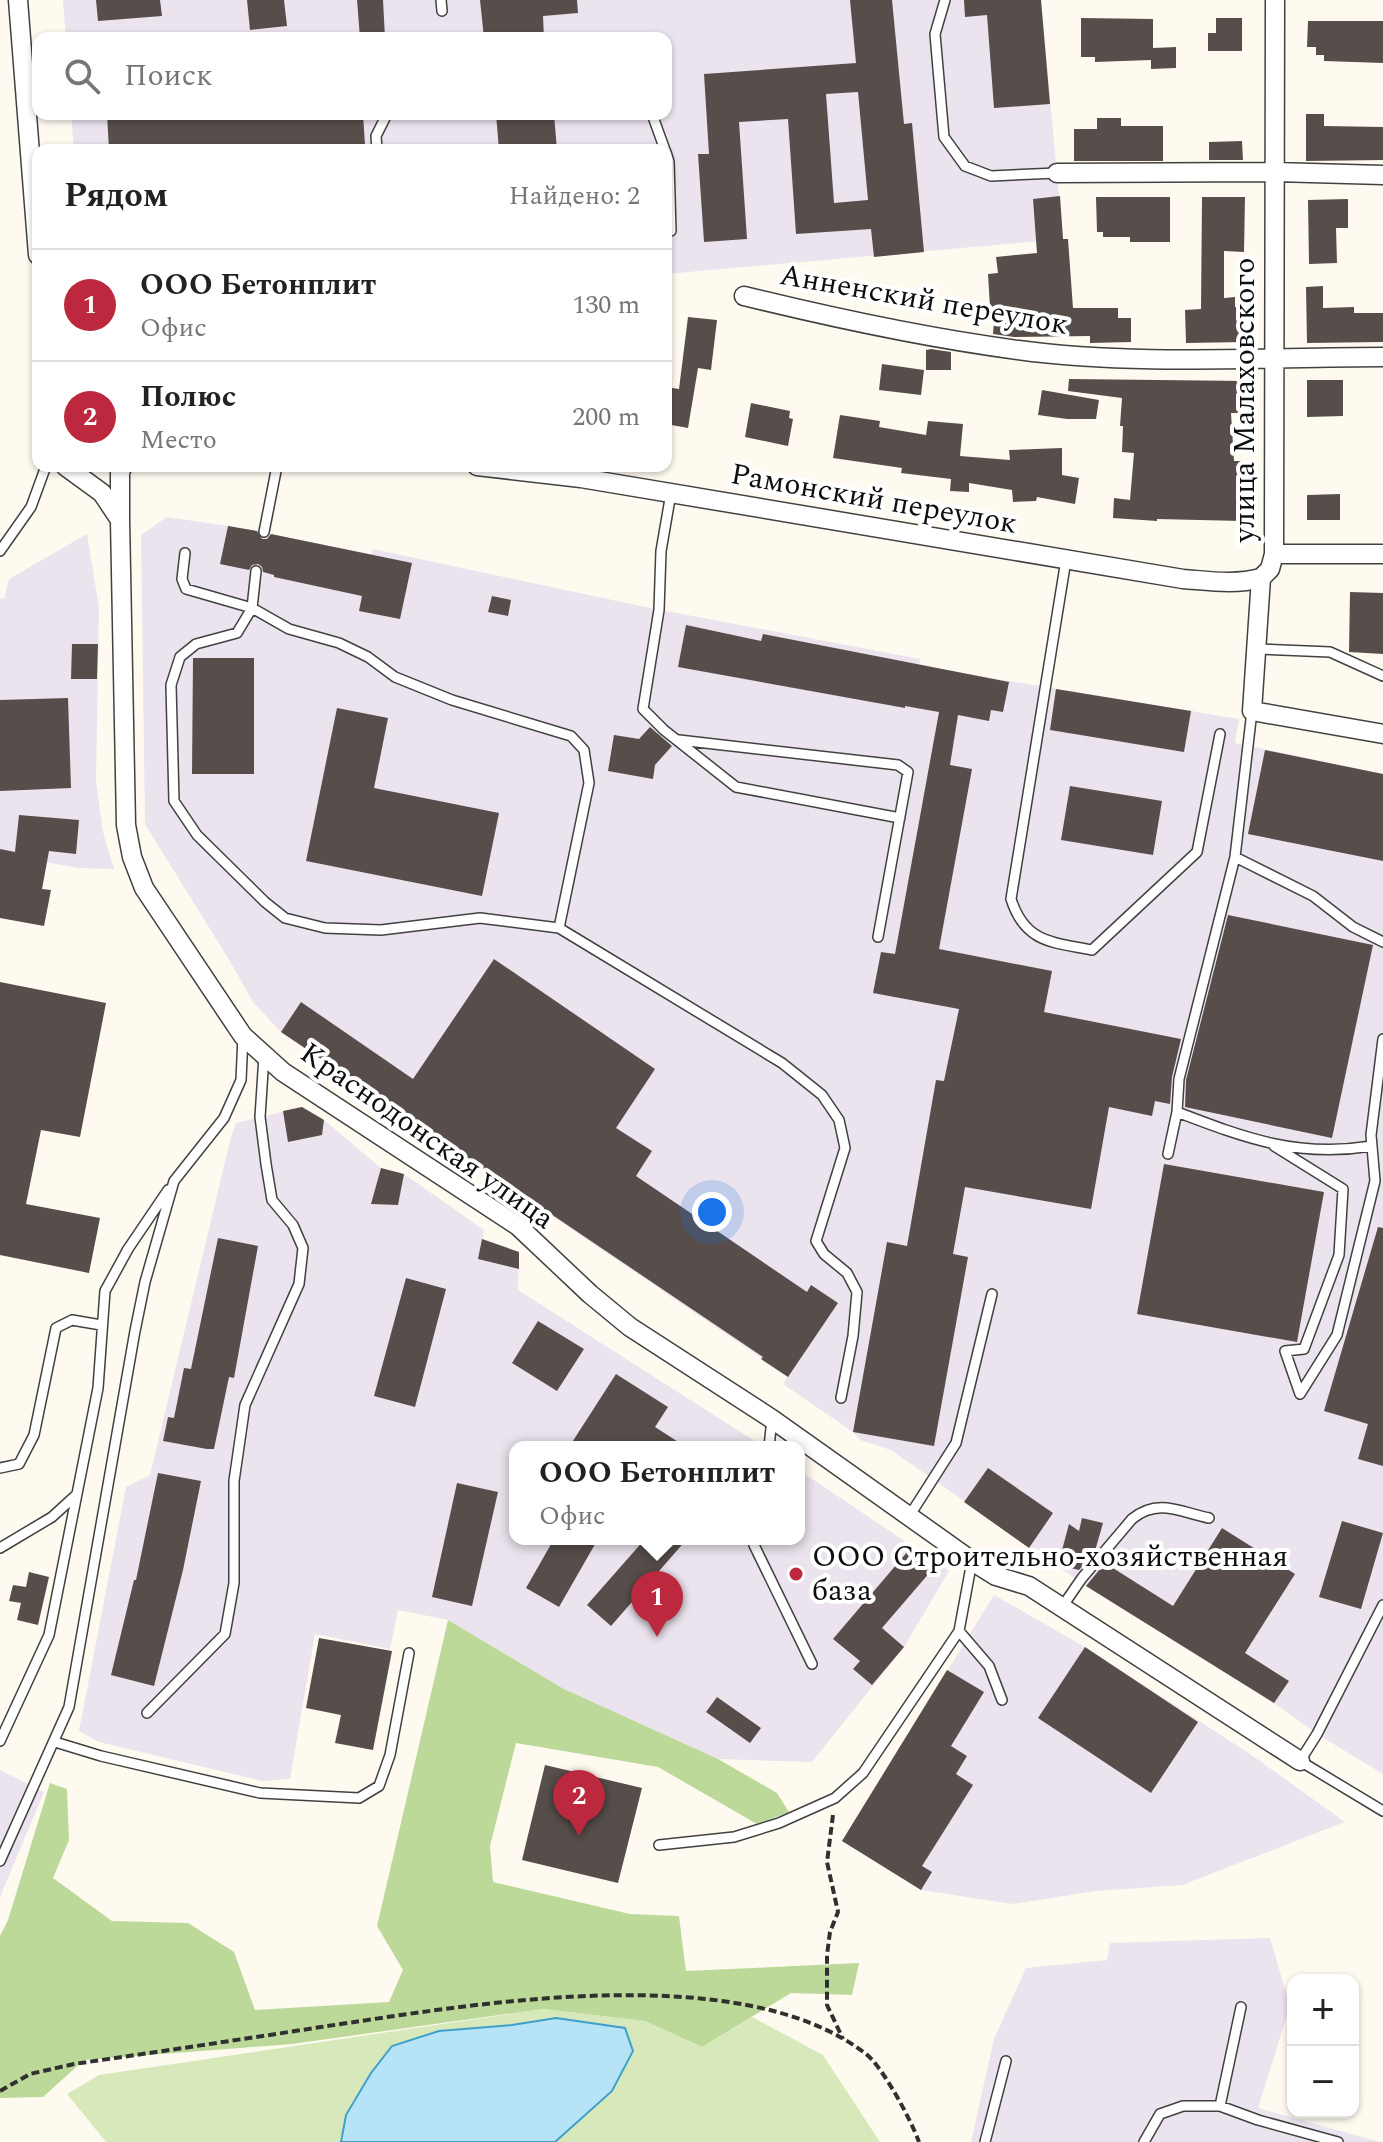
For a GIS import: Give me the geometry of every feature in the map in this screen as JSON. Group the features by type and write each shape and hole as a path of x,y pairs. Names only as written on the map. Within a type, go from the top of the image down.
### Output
{"street":[{"path":"18,0 32,178"},
{"name":"улица Малаховского","path":"1252,711 1261,578 1270,569 1274,554 1275,0"},
{"path":"1057,173 1383,175"},
{"name":"Анненский переулок","path":"744,296 845,321 1020,351 1147,359 1383,357"},
{"path":"73,472 102,493 120,520"},
{"name":"Краснодонская улица","path":"120,472 126,825 132,857 144,888 243,1036 283,1072 518,1226 630,1327 804,1441"},
{"name":"Рамонский переулок","path":"529,472 1197,580 1244,582 1261,578"},
{"path":"1274,554 1383,554"},
{"path":"1252,711 1383,734"},
{"name":"Краснодонская улица","path":"805,1442 972,1561 996,1576 1029,1586 1300,1761"}],"lane":[{"path":"945,0 935,34 944,137 965,166 991,176 1057,173"},
{"path":"377,144 376,136 384,120"},
{"path":"654,120 663,144"},
{"path":"0,562 2,549 31,507 44,472"},
{"path":"264,532 276,472"},
{"path":"671,493 661,551 659,610 643,709 676,740 736,787 900,818"},
{"path":"185,553 182,579 186,589 252,608 289,629 339,643 368,657 395,677 452,700 571,736 584,750 589,783 559,928"},
{"path":"1066,560 1011,899 1017,919 1041,940 1092,950 1197,852 1220,734"},
{"path":"256,571 252,608 237,633 196,644 180,657 171,685 174,801 197,835 285,918 325,928 381,930 480,918 559,928 782,1063 822,1095 839,1120 845,1148 816,1241 824,1254 847,1273 857,1292 853,1336 841,1398"},
{"path":"1257,649 1330,652 1383,676"},
{"path":"1168,1154 1177,1112 1179,1079 1235,857 1252,711"},
{"path":"676,740 898,765 908,772 878,937"},
{"path":"1235,857 1313,896 1353,927 1383,942"},
{"path":"0,1741 49,1635 98,1388 105,1291 128,1249 174,1181 224,1118 241,1080 243,1036"},
{"path":"1177,1112 1274,1146 1343,1189 1339,1255 1328,1288 1304,1349 1285,1351 1300,1394 1337,1335 1375,1181 1371,1135 1383,1039"},
{"path":"147,1713 225,1634 234,1583 234,1481 245,1405 299,1284 303,1248 293,1225 272,1200 266,1164 260,1117 264,1056"},
{"path":"1274,1146 1339,1151 1372,1146"},
{"path":"0,1861 69,1707 145,1282 174,1181"},
{"path":"910,1515 956,1443 992,1294"},
{"path":"0,1468 19,1464 34,1435 56,1328 72,1320 101,1325"},
{"path":"770,1441 772,1419"},
{"path":"0,1548 52,1517 75,1496"},
{"path":"1062,1607 1082,1578 1132,1519 1142,1512 1157,1506 1209,1518"},
{"path":"754,1545 812,1664"},
{"path":"659,1845 734,1837 779,1823 835,1798 863,1773 959,1631 972,1561"},
{"path":"1383,1605 1300,1761 1383,1811"},
{"path":"959,1631 989,1666 1002,1700"},
{"path":"55,1742 101,1756 260,1793 359,1798 379,1786 390,1755 409,1653"},
{"path":"1220,2106 1241,2007"},
{"path":"985,2142 1006,2061"},
{"path":"1144,2142 1160,2114 1183,2106 1220,2106 1338,2142"}],"path":[{"path":"835,1798 827,1862 838,1912 830,1932 827,1955 827,2005 844,2041"},
{"path":"0,2091 30,2074 74,2064 473,2004 639,1994 738,2003 819,2026 869,2055 910,2117 919,2142"}],"shaded area":[{"path":"63,0 1041,0 1063,239 672,273 672,144 74,144 72,120 672,120 672,32 66,32"},
{"path":"167,517 371,554 373,549 645,607 920,659 919,666 1239,719 1235,743 1383,774 1383,1774 1086,1586 891,1450 860,1440 783,1384 788,1376 281,1032 253,1002 145,824 141,535"},
{"path":"87,534 99,608 96,782 103,832 114,869 78,868 0,854 0,598 4,599 9,579"},
{"path":"302,1107 324,1120 381,1168 404,1174 484,1230 483,1239 519,1252 518,1290 755,1441 509,1441 509,1545 805,1545 805,1474 949,1571 904,1647 812,1762 718,1759 564,1689 448,1620 398,1610 390,1649 315,1634 290,1779 262,1781 99,1742 79,1731 126,1487 150,1475 236,1123"},
{"path":"994,1595 1085,1647 1253,1756 1345,1822 1182,1885 1096,1891 1012,1904 921,1890 842,1841"},
{"path":"0,1770 44,1792 0,1897"},
{"path":"1270,1938 1287,1996 1287,2016 1258,2108 1380,2142 971,2142 994,2039 1026,1968 1107,1960 1110,1943"}],"green space":[{"path":"448,1620 564,1689 718,1759 777,1793 789,1812 757,1824 658,1767 516,1743 490,1846 493,1882 630,1914 679,1916 686,1971 859,1963 852,1995 791,1993 702,2047 645,2021 543,2009 292,2044 84,2060 43,2097 0,2098 0,1936 8,1920 50,1783 67,1789 69,1840 53,1878 112,1921 188,1923 234,1952 255,2010 389,2002 403,1970 377,1926"},
{"path":"543,2009 645,2021 702,2047 752,2017 823,2055 880,2142 106,2142 67,2094 99,2075"}],"water":[{"path":"556,2018 625,2028 633,2051 612,2091 555,2142 341,2142 346,2115 371,2073 392,2046 439,2031"}],"building":[{"path":"96,0 160,0 162,16 98,21"},
{"path":"247,0 284,0 287,26 250,30"},
{"path":"357,0 383,0 385,32 360,32"},
{"path":"480,0 577,0 578,13 543,16 544,32 483,32"},
{"path":"850,0 892,0 904,124 912,123 924,252 874,257 871,229 796,234 788,119 739,122 747,239 704,242 698,154 709,154 704,74 856,63","holes":["858,92 868,200 834,203 826,94"]},
{"path":"964,0 1041,0 1050,104 994,108 987,15 965,17"},
{"path":"1081,18 1153,19 1153,48 1176,47 1176,68 1151,69 1151,60 1095,62 1095,57 1081,57"},
{"path":"1216,18 1242,18 1242,51 1208,51 1208,33 1216,33"},
{"path":"1308,21 1383,21 1383,63 1324,61 1324,55 1316,55 1316,47 1307,47"},
{"path":"1306,114 1324,114 1324,126 1383,127 1383,160 1306,161"},
{"path":"1097,118 1121,118 1121,126 1163,126 1163,161 1074,161 1074,129 1097,129"},
{"path":"107,120 363,120 365,144 109,144"},
{"path":"496,120 554,120 556,144 498,144"},
{"path":"1242,141 1243,160 1209,160 1209,142"},
{"path":"1060,196 1063,239 1068,239 1073,308 1118,308 1118,318 1131,318 1131,342 1090,343 1090,336 1014,337 993,334 995,307 990,307 988,274 998,273 996,257 1037,253 1033,199"},
{"path":"1096,197 1170,197 1170,242 1130,242 1130,237 1103,237 1103,232 1097,232"},
{"path":"1202,197 1245,197 1244,252 1224,251 1224,298 1235,297 1235,307 1243,307 1244,342 1186,343 1185,310 1201,309"},
{"path":"1348,199 1348,228 1336,228 1337,263 1309,264 1308,200"},
{"path":"1323,286 1323,308 1354,307 1354,313 1383,313 1383,342 1307,343 1306,287"},
{"path":"688,317 717,320 711,370 698,368 688,428 672,425 672,388 679,389"},
{"path":"926,350 951,352 951,370 926,370"},
{"path":"882,364 924,370 921,395 879,390"},
{"path":"1069,379 1246,381 1246,413 1231,413 1234,461 1242,461 1242,521 1113,518 1114,498 1130,500 1134,453 1122,452 1122,398 1068,391"},
{"path":"1307,380 1343,380 1343,416 1307,417"},
{"path":"1042,390 1099,400 1096,419 1038,415"},
{"path":"751,403 790,411 789,418 793,419 788,446 745,437"},
{"path":"840,415 880,421 879,427 926,435 928,421 963,424 960,456 1010,460 1009,450 1062,448 1062,475 1079,478 1075,504 1037,497 1036,501 1013,502 1012,490 969,483 969,492 950,491 951,479 901,473 902,468 833,458"},
{"path":"1340,494 1340,520 1307,520 1307,495"},
{"path":"228,526 257,531 262,539 267,539 271,534 412,563 400,619 359,611 362,596 274,577 263,572 258,564 252,565 249,570 220,564"},
{"path":"1350,592 1383,593 1383,654 1349,652"},
{"path":"492,596 511,600 508,616 488,612"},
{"path":"686,625 761,641 763,634 1009,682 1003,712 991,710 989,721 958,715 950,765 972,769 939,949 1052,971 1044,1012 1181,1039 1172,1077 1170,1104 1155,1101 1152,1116 1109,1107 1091,1209 965,1187 953,1254 968,1257 934,1446 853,1432 887,1242 907,1246 936,1080 944,1081 959,1009 873,993 881,952 895,954 939,712 678,667"},
{"path":"72,644 98,644 97,679 71,679"},
{"path":"193,658 254,658 254,774 192,774"},
{"path":"1056,689 1191,711 1184,752 1050,730"},
{"path":"68,698 71,788 0,791 0,700"},
{"path":"337,708 388,718 374,788 499,813 482,896 306,861"},
{"path":"650,727 672,746 655,765 653,779 608,771 614,735 639,739"},
{"path":"1265,750 1383,774 1383,861 1248,834"},
{"path":"1070,786 1162,801 1153,855 1061,840"},
{"path":"19,815 79,820 76,854 49,851 42,889 51,890 44,926 0,918 0,849 15,852"},
{"path":"1228,915 1373,945 1332,1138 1185,1107 1186,1080"},
{"path":"494,959 655,1069 616,1128 652,1151 636,1176 807,1292 811,1285 838,1303 788,1377 761,1359 763,1357 281,1032 301,1002 413,1079"},
{"path":"0,982 106,1003 80,1137 41,1130 26,1204 100,1218 89,1273 0,1255"},
{"path":"302,1107 324,1120 322,1135 288,1142 283,1111"},
{"path":"1164,1164 1324,1192 1297,1342 1137,1314"},
{"path":"381,1168 404,1174 398,1205 371,1204"},
{"path":"1378,1227 1383,1228 1383,1466 1358,1459 1368,1424 1324,1411"},
{"path":"218,1238 258,1246 234,1378 229,1377 214,1449 207,1449 163,1441 168,1417 174,1418 184,1368 191,1369"},
{"path":"482,1239 519,1252 519,1269 478,1259"},
{"path":"406,1278 446,1289 415,1407 374,1396"},
{"path":"538,1321 584,1349 557,1391 512,1363"},
{"path":"616,1374 668,1407 655,1427 677,1441 573,1441"},
{"path":"988,1468 1053,1513 1029,1548 964,1502"},
{"path":"158,1473 201,1481 154,1686 111,1675 136,1580"},
{"path":"457,1483 498,1492 472,1606 432,1597"},
{"path":"1082,1518 1103,1523 1095,1551 1079,1570 1058,1565 1069,1524 1079,1531"},
{"path":"1342,1521 1383,1533 1361,1609 1319,1597"},
{"path":"1222,1528 1295,1574 1245,1653 1289,1681 1274,1703 1086,1586 1105,1563 1173,1606"},
{"path":"551,1545 595,1545 559,1607 526,1588"},
{"path":"640,1545 682,1545 611,1626 587,1605"},
{"path":"908,1551 931,1571 882,1628 904,1647 872,1685 853,1669 860,1661 833,1639"},
{"path":"29,1572 49,1577 38,1625 17,1620 21,1603 9,1601 13,1585 26,1587"},
{"path":"319,1638 392,1651 373,1750 335,1743 341,1715 306,1708"},
{"path":"1085,1647 1198,1722 1151,1793 1038,1718"},
{"path":"947,1670 984,1692 951,1746 967,1756 956,1774 973,1785 922,1866 932,1872 921,1890 842,1841"},
{"path":"717,1697 761,1728 750,1743 706,1712"},
{"path":"545,1765 642,1788 618,1883 522,1860"}],"place":[{"name":"ООО Строительно-хозяйственная база","path":"796,1574"},
{"name":"ООО Бетонплит","path":"657,1637"},
{"name":"Полюс","path":"579,1836"}]}
